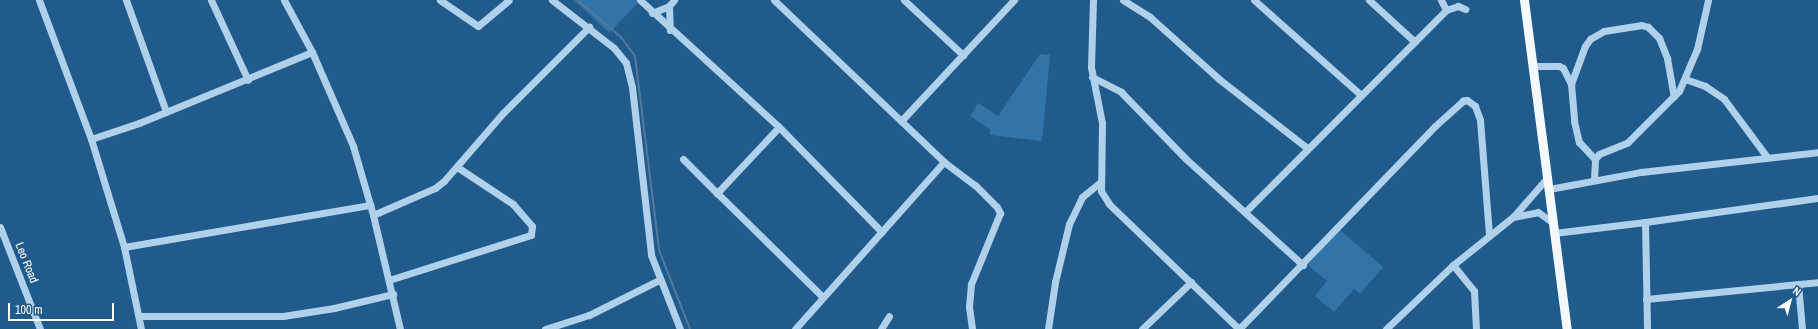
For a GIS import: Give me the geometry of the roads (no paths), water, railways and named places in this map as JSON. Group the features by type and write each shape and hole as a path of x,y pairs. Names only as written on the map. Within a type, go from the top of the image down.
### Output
{"main road":[{"path":"1524,0 1567,329"}],"street":[{"path":"39,0 91,139 124,247 141,329"},
{"path":"126,0 166,112"},
{"path":"211,0 248,80"},
{"path":"284,0 312,52 352,146 374,215 400,329"},
{"path":"440,0 478,26 509,0"},
{"path":"552,0 589,27 622,56 630,73 648,232 659,280 680,329"},
{"path":"640,0 670,30 779,127 882,232"},
{"path":"774,0 944,162 975,185 998,207 1000,213 971,284 969,307 972,329"},
{"path":"904,0 962,55"},
{"path":"901,121 1014,0"},
{"path":"1092,0 1092,77 1102,123 1099,183 1101,191 1109,204 1239,329 1303,265 1435,126 1463,101 1467,100 1475,106 1480,120 1489,234"},
{"path":"1122,0 1150,17 1220,79 1307,148"},
{"path":"1254,0 1360,94"},
{"path":"1369,0 1415,42"},
{"path":"1441,0 1446,10"},
{"path":"1594,179 1595,159 1605,150 1628,142 1674,96 1685,79 1697,49 1708,0"},
{"path":"652,13 671,3 670,30"},
{"path":"1246,211 1360,94 1415,42 1446,10 1458,6 1465,9"},
{"path":"1571,84 1582,52 1590,39 1604,30 1641,25 1648,27 1659,38 1667,58 1674,96"},
{"path":"374,215 435,188 457,166 503,113 589,27"},
{"path":"91,139 248,80 312,52"},
{"path":"1532,66 1559,66 1563,68 1571,84 1576,132 1583,147 1595,159"},
{"path":"1092,77 1121,92 1186,159 1246,211 1303,265"},
{"path":"1685,79 1705,86 1724,99 1768,157"},
{"path":"718,193 779,127"},
{"path":"1549,189 1594,179 1818,152"},
{"path":"683,159 823,297"},
{"path":"795,329 944,162"},
{"path":"389,280 531,235 532,226 513,204 457,166"},
{"path":"1386,329 1453,265 1489,234 1513,217 1547,178"},
{"path":"1048,329 1055,282 1069,224 1082,197 1099,183"},
{"path":"1554,233 1818,198"},
{"path":"124,247 370,205"},
{"path":"1513,217 1538,212 1552,222"},
{"path":"1645,222 1647,329"},
{"name":"Leo Road","path":"0,227 40,329"},
{"path":"1453,265 1474,291 1476,329"},
{"path":"545,329 589,314 659,280"},
{"path":"1142,329 1191,282"},
{"path":"1646,299 1818,282"},
{"path":"1798,284 1802,329"},
{"path":"139,316 283,316 334,308 393,294"},
{"path":"882,329 889,316"}],"waterway":[{"path":"577,0 621,37 635,56 659,250 690,329"}]}
